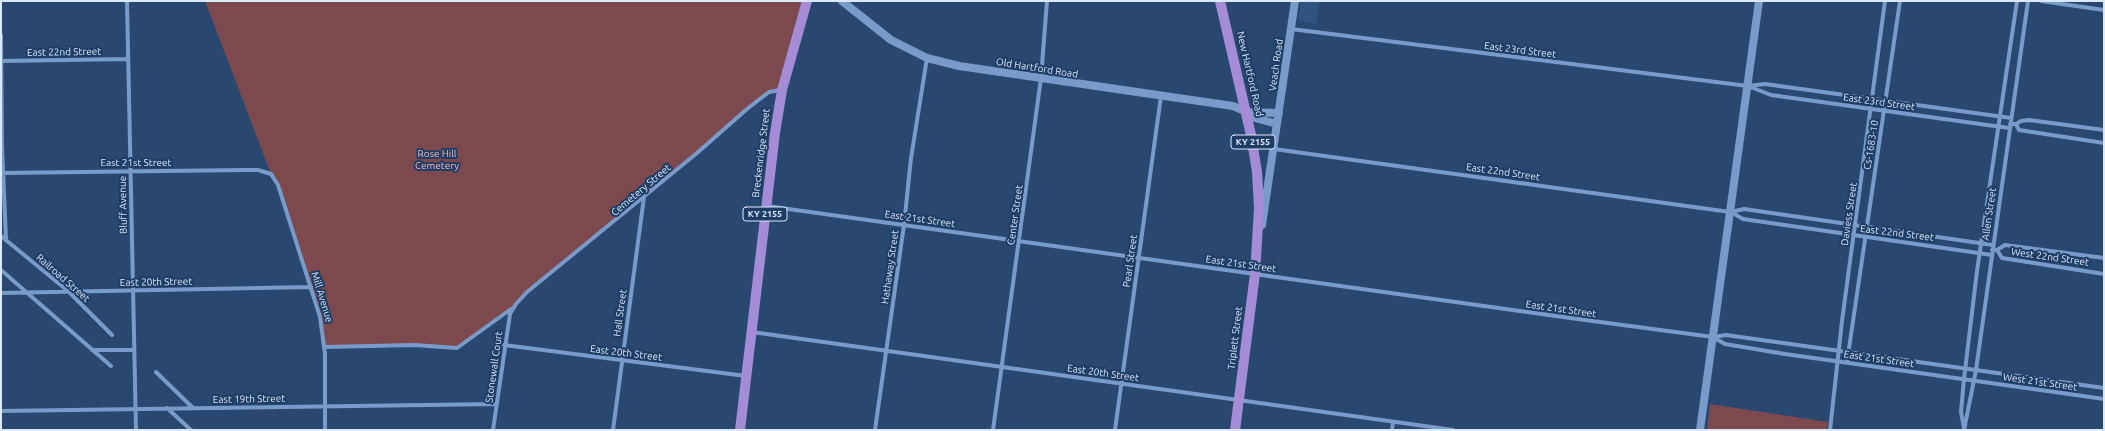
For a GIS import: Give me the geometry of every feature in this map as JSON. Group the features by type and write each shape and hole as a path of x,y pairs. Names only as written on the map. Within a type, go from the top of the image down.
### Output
{"main road":[{"name":"Breckenridge Street","path":"740,430 766,206 782,90 807,1"},
{"name":"New Hartford Road","path":"1220,1 1247,112 1254,153 1258,190 1258,249"},
{"name":"Triplett Street","path":"1235,430 1258,249"}],"street":[{"name":"Bluff Avenue","path":"127,1 133,350 136,430"},
{"name":"Old Hartford Road","path":"842,1 891,40 927,58 959,66 1233,106 1247,112"},
{"name":"Center Street","path":"993,430 1041,78 1047,1"},
{"name":"Veach Road","path":"1258,249 1295,1"},
{"path":"1700,430 1759,1"},
{"name":"Daviess Street","path":"1830,430 1885,1"},
{"name":"Cs-1683-10","path":"1847,362 1900,1"},
{"name":"Allen Street","path":"1964,430 1961,412 1965,368 1980,253 2017,1"},
{"name":"Allen Street","path":"1964,430 1976,370 2010,118 2028,1"},
{"path":"2041,1 2104,10"},
{"name":"East 23rd Street","path":"1291,28 1748,86 1765,84 2010,118"},
{"path":"1,35 2,173 6,240"},
{"name":"Hathaway Street","path":"875,430 904,225 911,158 927,58"},
{"name":"East 22nd Street","path":"1,61 128,59"},
{"name":"East 23rd Street","path":"1748,86 1770,95 1999,126 2010,126 2021,121 2030,120 2104,130"},
{"name":"Cemetery Street","path":"324,347 414,345 457,348 513,307 527,292 644,198 768,92 782,90"},
{"name":"Pearl Street","path":"1115,430 1161,95"},
{"path":"1247,112 1278,113"},
{"path":"1247,112 1255,118 1277,124"},
{"path":"2016,124 2019,130 2104,143"},
{"name":"East 22nd Street","path":"1274,149 1730,212 1744,209 1993,245"},
{"name":"East 21st Street","path":"2,173 258,170 271,174"},
{"name":"Mill Avenue","path":"271,174 278,185 320,317 324,347 325,430"},
{"name":"Hall Street","path":"613,430 644,198"},
{"name":"East 21st Street","path":"766,206 1713,337 1726,335 1976,370"},
{"name":"East 22nd Street","path":"1730,212 1743,219 1980,253 1992,252"},
{"name":"Railroad Street","path":"1,236 68,291 112,335"},
{"name":"West 22nd Street","path":"1992,252 2005,245 2104,258"},
{"name":"West 22nd Street","path":"1997,250 2002,258 2104,274"},
{"path":"1,270 111,366"},
{"name":"East 20th Street","path":"1,293 311,287"},
{"name":"Stonewall Court","path":"493,430 504,345 510,314 513,307"},
{"name":"East 20th Street","path":"752,332 1453,430"},
{"name":"East 21st Street","path":"1713,337 1725,344 1974,380"},
{"name":"East 20th Street","path":"504,345 746,376"},
{"path":"92,350 133,350"},
{"name":"West 21st Street","path":"1976,370 2104,388"},
{"path":"156,372 192,407"},
{"name":"West 21st Street","path":"1974,380 2104,399"},
{"name":"East 19th Street","path":"1,411 192,407 496,404"},
{"path":"167,408 190,430"},
{"path":"1392,430 1393,422"}],"shaded area":[{"path":"1301,1 1319,1 1316,24 1298,21"}],"green space":[{"name":"Rose Hill Cemetery","path":"205,1 807,1 782,90 768,92 527,292 513,307 457,348 413,345 325,347 323,329 278,185 271,174"},
{"path":"1710,404 1828,422 1827,430 1707,430"}]}
